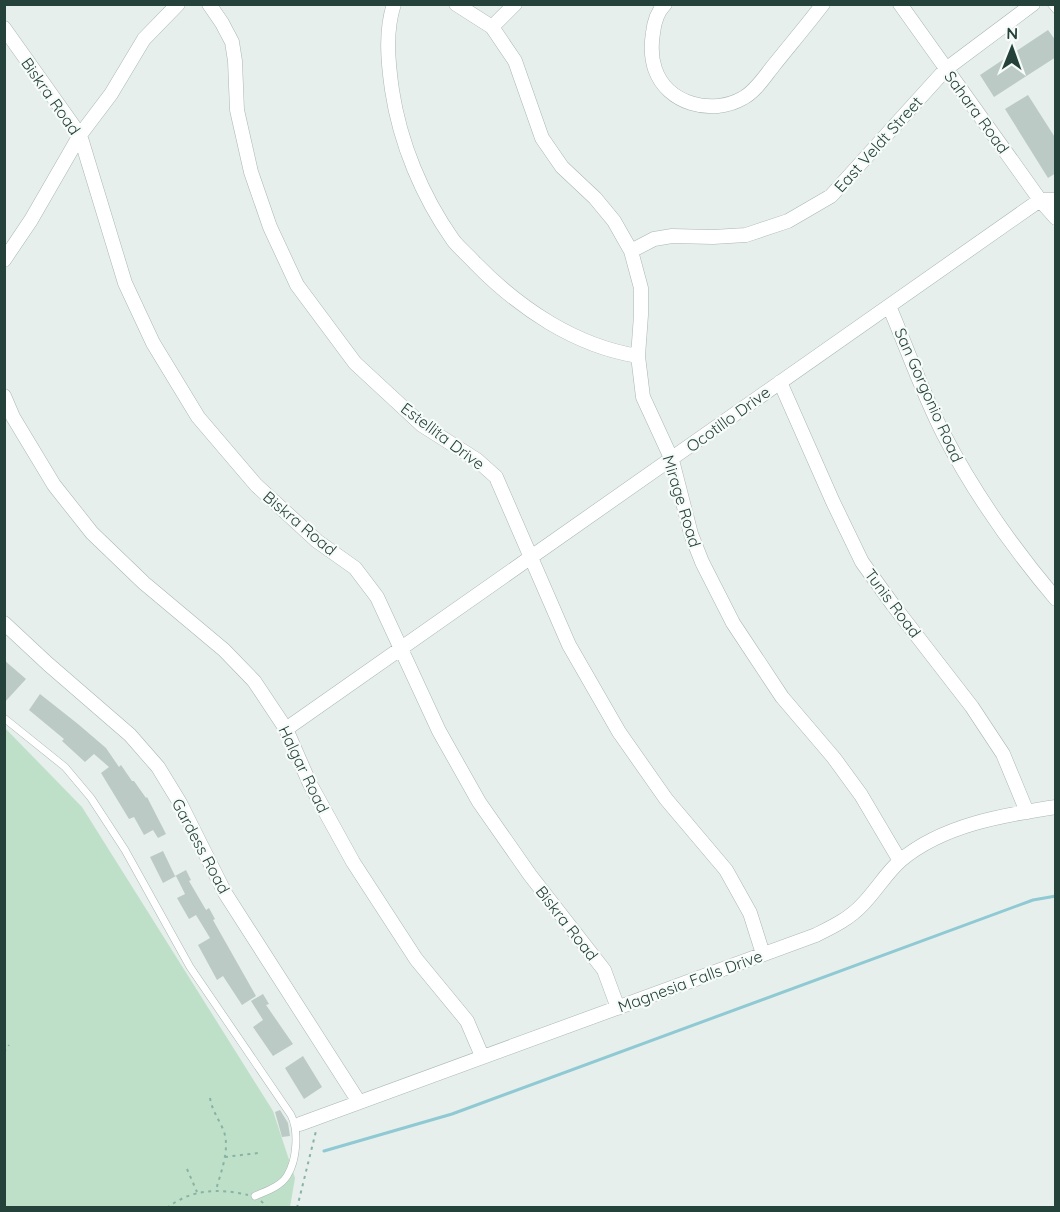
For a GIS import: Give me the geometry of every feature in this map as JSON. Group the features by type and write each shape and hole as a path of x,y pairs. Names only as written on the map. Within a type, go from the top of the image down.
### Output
{"street":[{"path":"4,260 31,220 80,135 111,94 144,39 178,4"},
{"name":"Estellita Drive","path":"209,4 232,42 237,110 251,172 270,228 297,285 355,363 422,425 477,460 496,477 569,645 619,732 666,799 726,870 750,913 763,954"},
{"path":"394,4 390,18 388,66 397,121 422,189 454,241 500,288 560,330 614,352 638,356"},
{"name":"Mirage Road","path":"456,4 492,27 515,61 542,138 562,167 595,198 614,220 631,251 641,288 638,356 643,397 672,460 698,553 733,622 782,697 834,758 861,795 900,861"},
{"path":"492,27 515,4"},
{"path":"665,4 654,25 651,48 655,70 669,90 687,102 706,107 728,104 744,98 823,4"},
{"name":"Sahara Road","path":"900,4 1040,200 1056,218"},
{"name":"East Veldt Street","path":"631,251 654,240 672,236 746,236 788,221 831,196 946,69 1034,4"},
{"name":"Biskra Road","path":"4,28 80,135 125,283 153,343 198,417 256,485 317,541 355,568 376,597 439,732 479,802 530,875 604,970 618,1008"},
{"path":"1040,200 1056,200"},
{"name":"Ocotillo Drive","path":"286,729 1040,200"},
{"name":"San Gorgonio Road","path":"890,306 942,431 976,493 1020,556 1056,600"},
{"name":"Tunis Road","path":"780,382 862,562 972,707 1003,754 1027,812"},
{"name":"Halgar Road","path":"4,396 13,417 54,485 92,533 144,583 224,650 254,681 286,729 310,784 353,862 416,959 467,1021 482,1056"},
{"name":"Gardess Road","path":"4,623 130,735 158,767 180,803 225,892 359,1102"},
{"name":"Magnesia Falls Drive","path":"300,1124 816,935 844,921 861,906 900,861 921,846 945,834 989,820 1056,807"}],"lane":[{"path":"1052,4 1056,10"},
{"path":"4,718 65,767 91,798 125,850 190,967 294,1120 296,1137 293,1160 287,1176 274,1188 255,1196"}],"path":[{"path":"4,1052 9,1045"},
{"path":"210,1098 226,1144 216,1190"},
{"path":"297,1208 319,1117"},
{"path":"224,1157 258,1153"},
{"path":"188,1169 197,1193"},
{"path":"166,1208 197,1193 216,1190 255,1196 267,1208"}],"green space":[{"path":"4,727 82,807 273,1111 295,1178 290,1207 5,1207"}],"building":[{"path":"1048,30 1056,41 1056,57 994,97 980,75"},
{"path":"1028,95 1056,139 1056,173 1048,178 1005,109"},
{"path":"4,660 26,679 4,703"},
{"path":"40,694 106,748 119,767 121,765 147,797 166,834 158,838 153,830 144,835 134,817 129,819 101,773 109,767 94,754 85,762 62,741 64,739 29,710"},
{"path":"163,851 175,876 186,870 191,880 189,881 206,910 209,908 215,919 213,920 256,996 242,1005 223,976 217,980 198,945 210,938 196,915 189,919 177,898 185,894 176,876 163,883 150,857"},
{"path":"263,994 269,1004 266,1005 293,1044 273,1056 253,1027 263,1020 251,1001"},
{"path":"303,1056 322,1087 304,1099 285,1068"},
{"path":"280,1110 288,1123 290,1136 282,1137 275,1112"}],"waterway":[{"path":"324,1151 452,1114 1033,900 1056,896"}]}
